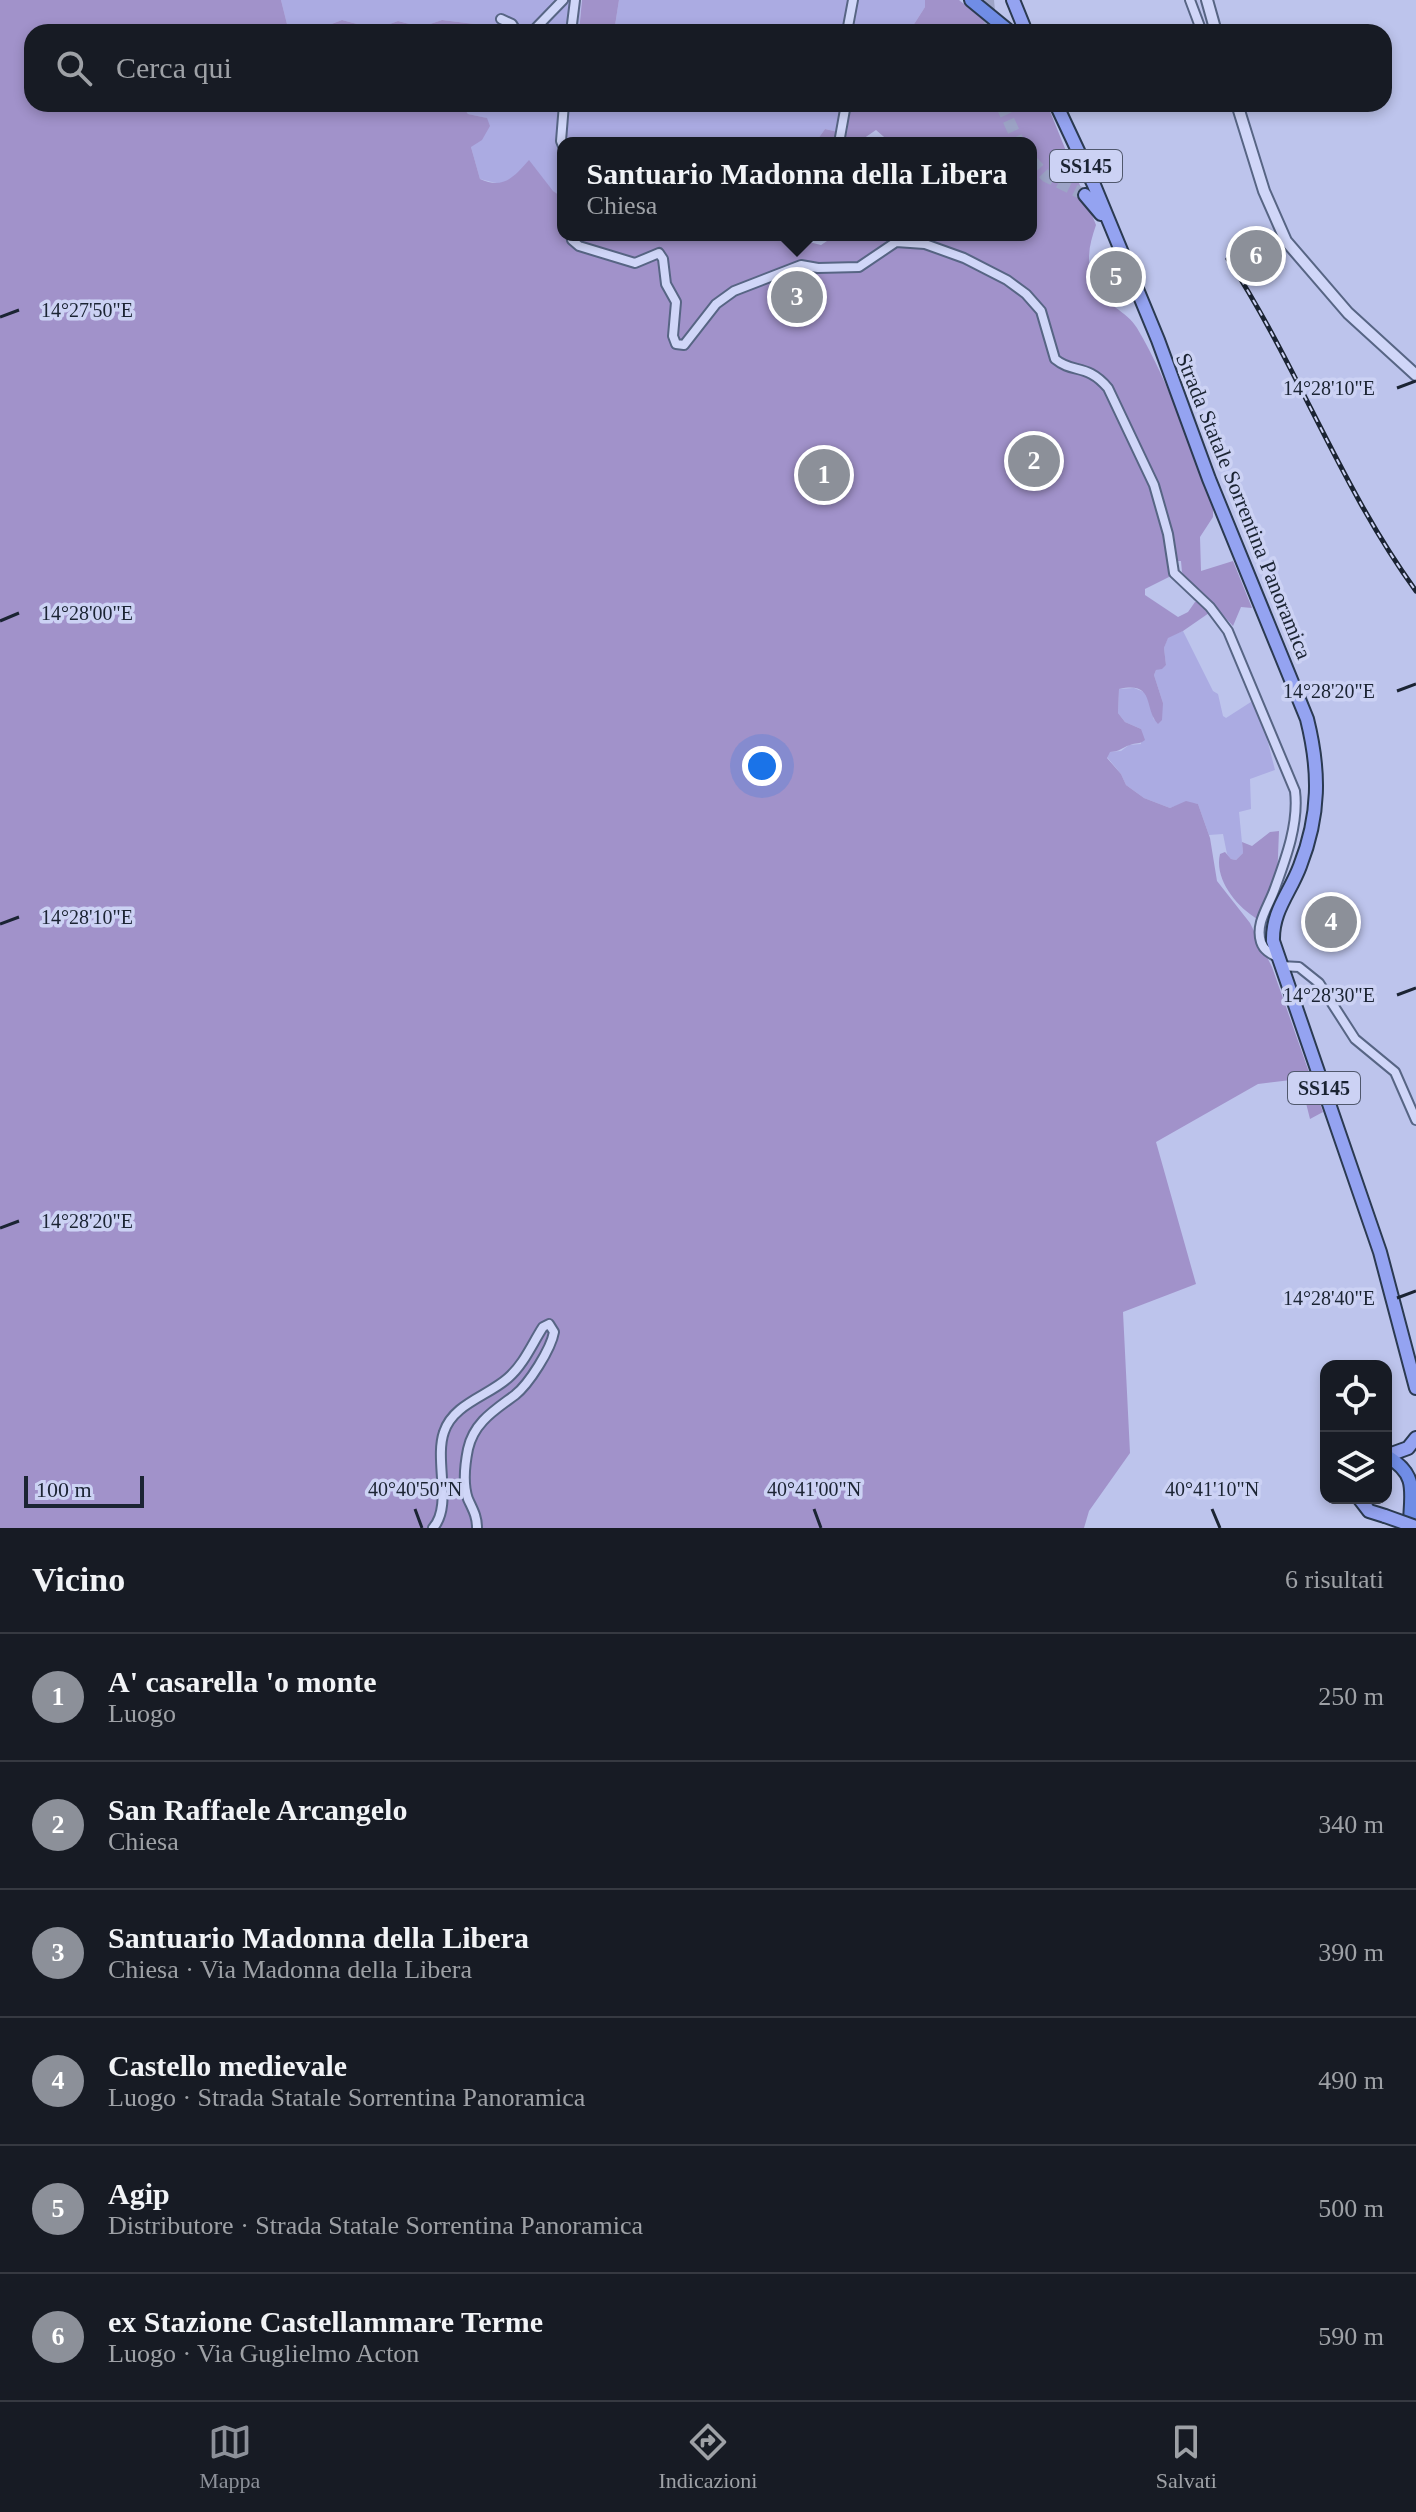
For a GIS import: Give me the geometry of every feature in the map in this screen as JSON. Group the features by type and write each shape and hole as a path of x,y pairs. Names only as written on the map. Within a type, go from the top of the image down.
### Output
{"highway":[{"path":"971,0 1000,24"},
{"path":"1392,1459 1401,1464 1413,1482 1411,1525"},
{"path":"1411,1525 1416,1503"}],"main road":[{"path":"1013,0 1023,24"},
{"name":"Strada Statale Sorrentina Panoramica","path":"1060,112 1158,340 1209,479 1302,707 1316,755 1318,791 1311,828 1300,867 1272,926 1273,941 1380,1252 1416,1388"},
{"name":"SS145","path":"1085,195 1112,229"},
{"path":"1392,1454 1408,1448 1416,1438"},
{"path":"1364,1504 1369,1511 1411,1525"}],"street":[{"path":"540,24 563,0"},
{"path":"572,24 575,0"},
{"path":"848,24 853,0"},
{"path":"1190,0 1199,24"},
{"path":"1207,0 1214,24"},
{"path":"501,19 512,24"},
{"path":"561,137 563,112"},
{"path":"840,137 845,112"},
{"path":"1239,112 1264,191 1286,241 1348,313 1416,375"},
{"path":"573,241 579,246 635,263 659,253 663,259 666,284 676,302 673,336 676,344 684,345 716,304 734,291 801,265 818,268 859,267 896,242 925,244 964,258 1007,280 1026,294 1041,311 1055,359 1059,363 1088,370 1108,388 1154,485 1168,534 1174,573 1210,607 1228,631 1295,791 1297,806 1287,854 1261,921 1261,943 1280,962 1299,967 1319,983 1355,1039 1395,1072 1416,1120"},
{"path":"433,1528 442,1515 441,1456 443,1434 448,1423 456,1413 507,1379 520,1365 543,1327 549,1324 554,1332 552,1340 534,1374 518,1393 484,1418 473,1433 465,1477 467,1497 476,1517 477,1528"}],"shaded area":[{"path":"0,0 281,0 287,24 24,24 24,112 467,112 487,118 490,126 482,140 471,147 480,179 495,183 508,180 529,160 557,194 557,241 808,241 821,245 827,241 1037,241 1037,137 884,137 876,130 866,137 819,137 825,129 847,134 848,112 1050,112 1096,225 1089,254 1095,284 1104,297 1133,322 1149,349 1179,417 1213,509 1213,517 1200,537 1201,571 1233,561 1252,608 1241,607 1233,626 1201,591 1189,583 1182,572 1181,561 1168,561 1169,577 1145,589 1145,595 1178,617 1188,612 1195,602 1201,602 1209,613 1168,638 1164,648 1166,665 1156,670 1154,675 1163,703 1162,720 1158,724 1144,692 1131,688 1119,689 1118,713 1125,722 1141,729 1145,740 1110,752 1107,758 1126,785 1144,798 1170,808 1186,801 1198,804 1210,838 1217,881 1250,923 1272,967 1323,1112 1310,1119 1302,1087 1292,1089 1291,1080 1258,1084 1156,1142 1196,1284 1123,1312 1130,1453 1089,1511 1084,1528 0,1528"},
{"path":"281,0 581,0 580,24 475,24 442,20 430,24 398,21 357,24 342,20 332,24 287,24"},
{"path":"582,0 619,0 615,24 580,24"},
{"path":"619,0 925,0 925,7 914,24 615,24"},
{"path":"925,0 959,0 988,24 914,24 925,7"},
{"path":"342,20 357,24 332,24"},
{"path":"442,20 475,24 430,24"},
{"path":"467,112 849,112 847,134 825,129 819,137 557,137 557,194 511,179 500,184 480,179 471,147 486,118"},
{"path":"1183,631 1213,691 1218,694 1223,716 1226,718 1254,700 1275,770 1250,779 1251,809 1239,812 1243,853 1236,860 1227,854 1223,834 1209,835 1198,804 1186,802 1170,808 1144,798 1126,785 1107,757 1109,752 1141,744 1141,729 1125,722 1118,713 1119,689 1134,688 1144,692 1148,696 1154,720 1163,703 1154,675 1156,670 1166,665 1164,648 1168,637"},
{"path":"1279,831 1277,881 1257,919 1228,891 1220,873 1220,854 1225,852 1236,860 1243,853 1242,842 1252,846 1270,832"}],"tunnel":[{"path":"988,0 990,24"},
{"path":"1005,112 1016,137"},
{"path":"1037,166 1046,176 1085,195"}],"railway":[{"path":"1228,259 1276,341 1365,511 1416,591"}],"place":[{"name":"ex Stazione Castellammare Terme","path":"1256,256"},
{"name":"Agip","path":"1116,277"},
{"name":"Santuario Madonna della Libera","path":"797,297"},
{"name":"San Raffaele Arcangelo","path":"1034,461"},
{"name":"A' casarella 'o monte","path":"824,475"},
{"name":"Castello medievale","path":"1331,922"}]}
